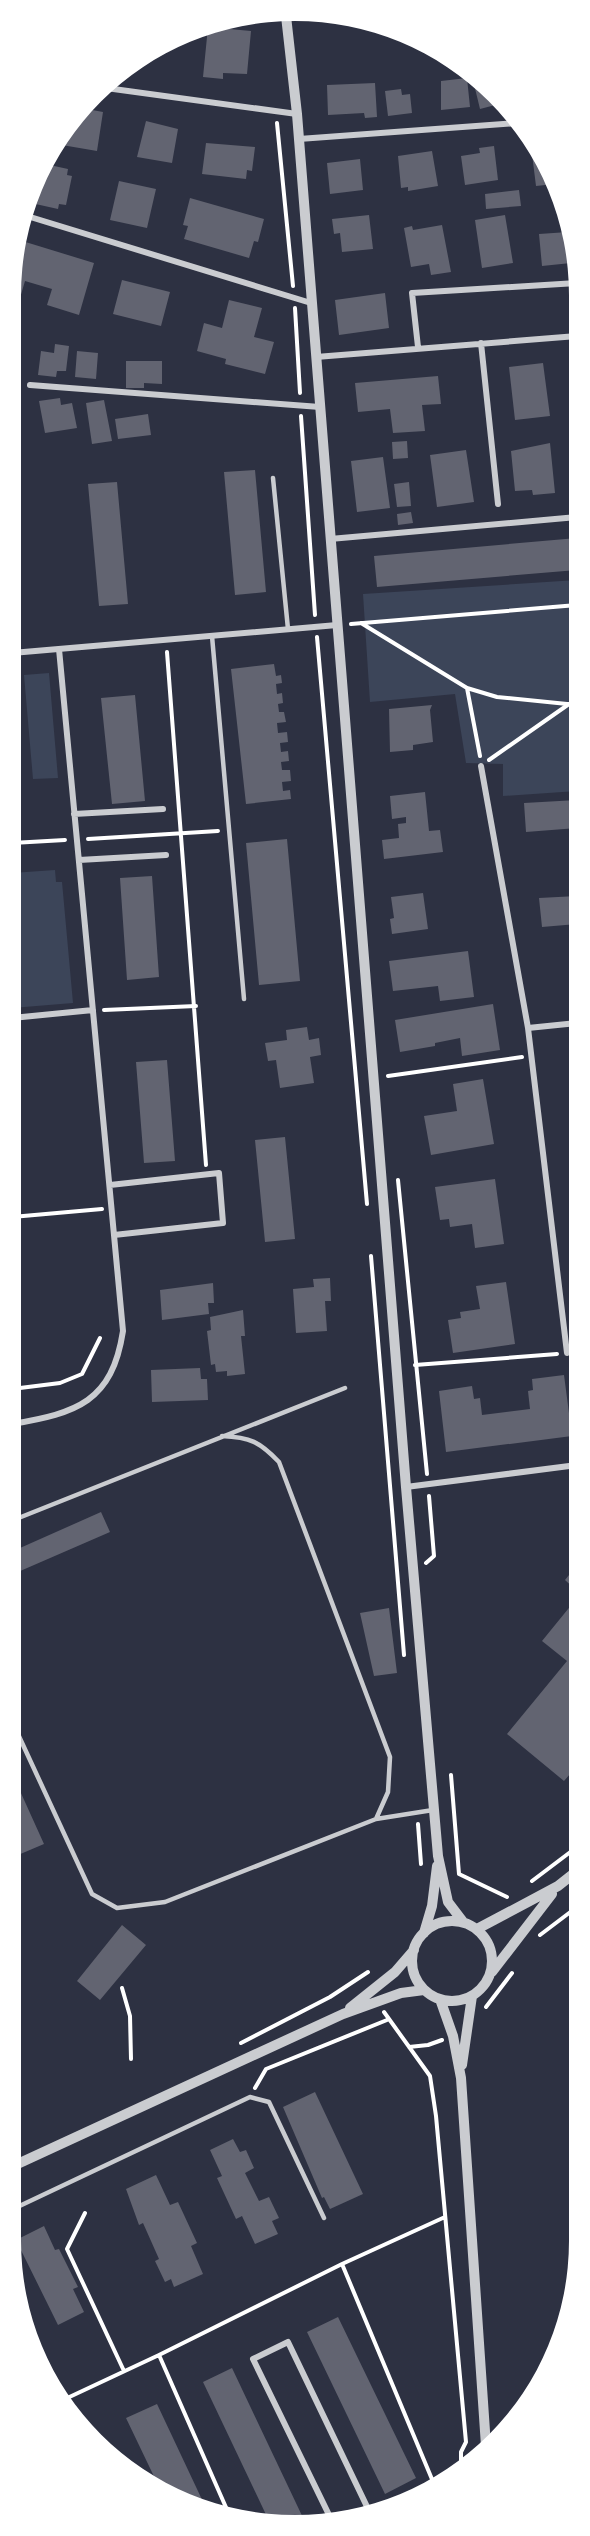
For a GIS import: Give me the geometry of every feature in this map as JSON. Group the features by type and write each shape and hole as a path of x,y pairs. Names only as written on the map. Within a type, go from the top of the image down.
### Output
{"street":[{"path":"287,21 297,114 399,1371 406,1487 438,1857 448,1902 464,1923"},
{"path":"114,89 297,114"},
{"path":"299,139 509,124"},
{"path":"32,218 311,303"},
{"path":"418,346 412,293 568,284"},
{"path":"316,357 418,346 569,337"},
{"path":"481,343 498,504"},
{"path":"30,385 300,403 320,407"},
{"path":"330,539 569,518"},
{"path":"21,652 337,625"},
{"path":"21,1422 46,1418 77,1407 104,1387 119,1358 123,1331 59,649"},
{"path":"482,766 528,1028 567,1353"},
{"path":"74,814 163,809"},
{"path":"79,860 166,855"},
{"path":"21,1017 93,1010"},
{"path":"528,1028 569,1024"},
{"path":"110,1185 219,1173 223,1223 114,1235"},
{"path":"406,1487 569,1466"},
{"path":"343,2014 395,1972 424,1933 432,1906 438,1857"},
{"path":"477,1929 558,1886 569,1877"},
{"path":"414,1949 413,1971 424,1990 440,1999 451,2001 472,1996 486,1983 521,1930 558,1886"},
{"path":"424,1933 443,1922 464,1923 477,1929 491,1950 490,1974"},
{"path":"21,2162 343,2014 401,1993 424,1990"},
{"path":"461,2078 472,1996"},
{"path":"440,1999 453,2036 461,2078 485,2438"},
{"path":"328,2513 253,2359 288,2342 367,2506"}],"lane":[{"path":"273,478 288,629"},
{"path":"212,636 244,999"},
{"path":"21,1517 345,1388"},
{"path":"222,1436 240,1437 261,1444 279,1462 390,1757 388,1792 376,1819"},
{"path":"21,1741 92,1894 117,1908 165,1902 376,1819 435,1809"},
{"path":"21,2205 250,2097 269,2102 324,2218"}],"path":[{"path":"276,110 294,298 316,627 367,1210"},
{"path":"337,625 569,606"},
{"path":"361,623 467,688 497,697 569,704"},
{"path":"166,640 196,1006 207,1174"},
{"path":"467,688 482,766 569,704"},
{"path":"21,843 229,830"},
{"path":"93,1010 196,1006"},
{"path":"388,1076 532,1056"},
{"path":"21,1216 112,1208"},
{"path":"370,1245 392,1540 404,1657"},
{"path":"21,1388 60,1383 82,1374 100,1338"},
{"path":"417,1364 567,1353"},
{"path":"451,1775 459,1874 510,1898"},
{"path":"417,1812 422,1869"},
{"path":"527,1886 569,1853"},
{"path":"533,1942 569,1913"},
{"path":"482,2014 517,1966"},
{"path":"239,2044 330,1996 372,1970"},
{"path":"122,1988 130,2016 131,2059"},
{"path":"250,2097 267,2069 387,2020"},
{"path":"409,2047 430,2076 466,2442 461,2452 461,2459"},
{"path":"85,2213 67,2249 124,2371"},
{"path":"342,2264 445,2217"},
{"path":"70,2397 159,2355"}],"shaded area":[{"path":"569,581 569,792 503,796 503,764 466,763 455,694 370,702 363,594"},
{"path":"49,673 58,778 33,779 24,675"},
{"path":"55,870 56,882 62,882 73,1003 21,1007 21,872"}],"building":[{"path":"229,29 251,31 247,74 223,73 223,79 203,77 207,36"},
{"path":"463,79 467,82 470,107 441,110 441,81"},
{"path":"375,83 377,117 365,118 364,113 328,115 327,85"},
{"path":"475,88 493,106 480,109"},
{"path":"401,89 402,95 410,94 412,113 388,116 385,91"},
{"path":"93,110 103,112 97,151 65,146"},
{"path":"146,121 178,129 172,163 137,157"},
{"path":"206,143 255,147 252,171 247,170 246,179 202,174"},
{"path":"494,146 498,180 465,185 461,156 480,153 479,148"},
{"path":"432,151 438,186 408,191 408,187 401,188 398,156"},
{"path":"360,159 363,190 330,194 327,163"},
{"path":"533,159 546,185 536,186"},
{"path":"54,166 68,169 67,175 72,176 66,205 59,204 58,209 37,204"},
{"path":"119,181 156,189 147,228 110,220"},
{"path":"519,190 521,206 486,209 485,194"},
{"path":"190,198 264,219 258,242 254,241 249,258 184,239 188,226 183,225"},
{"path":"369,215 373,249 342,252 340,233 334,234 332,219"},
{"path":"505,215 513,263 482,268 475,220"},
{"path":"442,225 451,272 431,275 429,264 411,267 404,228 412,226 413,230"},
{"path":"562,232 567,263 542,266 539,234"},
{"path":"26,242 94,263 79,315 47,305 52,289 25,281 21,295"},
{"path":"122,280 170,292 161,326 113,314"},
{"path":"385,293 389,328 339,335 335,300"},
{"path":"229,300 262,308 254,337 274,342 265,374 225,364 226,359 197,351 204,323 222,328"},
{"path":"55,344 69,346 66,371 57,371 56,377 38,375 41,351 54,353"},
{"path":"77,351 98,353 96,379 75,377"},
{"path":"126,361 162,361 162,384 144,383 144,388 126,388"},
{"path":"543,363 550,416 515,420 509,367"},
{"path":"438,376 441,404 422,405 425,431 393,433 390,409 358,412 355,383"},
{"path":"60,398 61,405 72,403 77,428 45,433 39,401"},
{"path":"104,400 112,441 92,444 86,403"},
{"path":"148,414 151,435 118,439 115,419"},
{"path":"407,441 408,458 393,459 392,442"},
{"path":"550,443 555,493 533,495 532,490 515,491 511,451"},
{"path":"466,450 474,502 437,507 430,455"},
{"path":"383,457 390,508 357,512 351,461"},
{"path":"255,470 266,592 235,595 224,472"},
{"path":"117,482 128,604 99,606 88,484"},
{"path":"409,482 411,506 397,507 394,484"},
{"path":"411,512 413,523 398,525 397,514"},
{"path":"569,539 569,571 377,587 374,556"},
{"path":"274,664 276,676 281,675 282,683 276,684 277,694 282,693 283,703 278,704 279,712 284,712 286,722 277,723 278,733 287,732 288,742 280,743 281,752 288,751 289,761 281,762 282,770 290,770 291,781 282,782 283,791 290,790 291,799 246,804 231,669"},
{"path":"135,695 145,801 112,804 101,698"},
{"path":"432,705 430,710 433,742 413,745 413,750 390,752 389,709"},
{"path":"425,792 429,831 440,830 443,852 384,859 382,840 399,838 398,824 406,823 406,817 392,819 390,796"},
{"path":"569,800 569,829 526,832 524,803"},
{"path":"287,839 300,981 259,985 246,843"},
{"path":"152,876 159,977 127,980 120,878"},
{"path":"423,893 428,929 392,934 390,919 394,918 391,897"},
{"path":"569,896 569,925 542,927 539,898"},
{"path":"468,951 474,997 440,1001 438,986 393,991 389,961"},
{"path":"493,1004 500,1050 462,1056 460,1038 435,1043 435,1046 400,1052 395,1020"},
{"path":"307,1027 309,1040 319,1038 321,1055 310,1057 314,1083 280,1088 276,1060 268,1061 265,1043 287,1040 286,1030"},
{"path":"167,1060 175,1161 144,1163 136,1062"},
{"path":"483,1079 494,1144 431,1155 424,1116 457,1111 453,1084"},
{"path":"285,1137 295,1239 265,1242 255,1140"},
{"path":"495,1179 504,1244 475,1248 472,1224 450,1227 449,1219 440,1220 435,1187"},
{"path":"330,1278 331,1301 325,1301 327,1331 296,1333 293,1289 314,1287 313,1279"},
{"path":"506,1282 515,1344 453,1353 448,1320 461,1318 460,1312 480,1309 476,1286"},
{"path":"213,1283 214,1303 208,1303 209,1314 162,1320 160,1290"},
{"path":"243,1310 245,1336 241,1336 245,1374 227,1376 227,1371 216,1372 215,1364 211,1365 207,1331 211,1330 210,1317"},
{"path":"200,1368 201,1379 207,1379 208,1400 152,1402 151,1370"},
{"path":"564,1375 569,1413 569,1436 446,1452 439,1391 472,1386 474,1399 480,1398 482,1415 530,1409 528,1391 533,1390 532,1379"},
{"path":"101,1512 110,1532 21,1571 21,1548"},
{"path":"389,1608 397,1673 374,1676 360,1613"},
{"path":"569,1608 569,1775 564,1781 507,1734 567,1661 542,1641"},
{"path":"21,1793 44,1844 21,1854"},
{"path":"122,1925 146,1945 100,2000 77,1981"},
{"path":"315,2092 363,2194 330,2209 324,2197 322,2198 283,2107"},
{"path":"233,2139 240,2152 246,2150 254,2168 245,2173 259,2201 269,2197 279,2218 272,2221 278,2234 255,2244 242,2216 236,2219 217,2178 222,2176 210,2150"},
{"path":"156,2175 170,2205 178,2202 197,2243 191,2246 203,2274 174,2287 171,2279 165,2282 155,2261 159,2259 143,2223 139,2225 126,2189"},
{"path":"44,2226 55,2250 59,2249 78,2287 73,2289 84,2312 58,2325 22,2251 21,2238"},
{"path":"338,2317 416,2478 385,2494 307,2332"},
{"path":"232,2368 302,2515 265,2513 203,2382"},
{"path":"157,2404 201,2498 153,2475 126,2418"}]}
